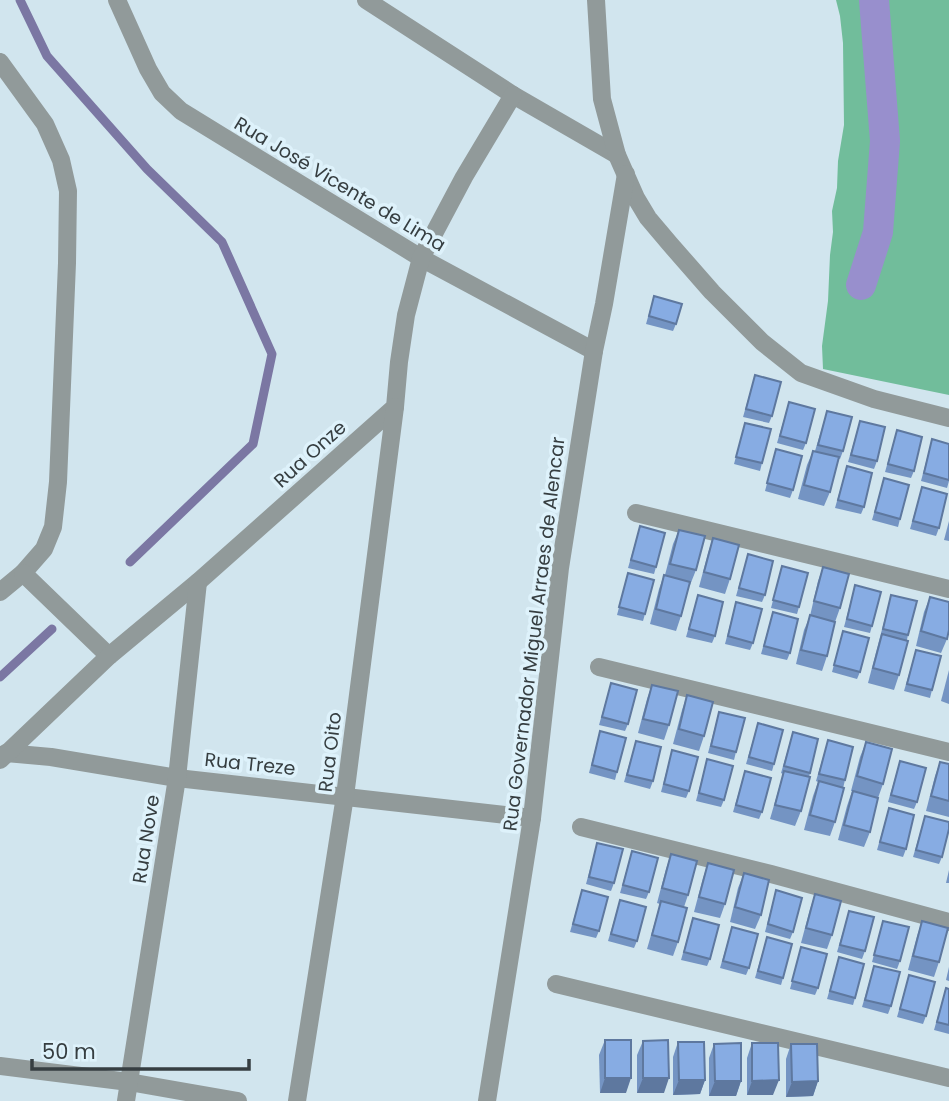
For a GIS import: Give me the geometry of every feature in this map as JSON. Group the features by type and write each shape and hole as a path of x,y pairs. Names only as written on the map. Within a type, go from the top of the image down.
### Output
{"street":[{"name":"Rua José Vicente de Lima","path":"117,0 148,69 162,93 181,111 421,258 594,351"},
{"path":"366,0 513,95 617,155"},
{"path":"596,0 602,99 617,155 648,218 712,292 762,342 801,373 874,399 949,418"},
{"path":"0,62 45,124 61,160 68,191 58,482 53,527 44,549 23,573 0,592"},
{"path":"395,407 406,315 421,258 464,177 513,95"},
{"name":"Rua Governador Miguel Arraes de Alencar","path":"487,1101 531,818 560,568 594,351 626,174"},
{"name":"Rua Onze","path":"3,757 109,656 198,582 395,407"},
{"name":"Rua Oito","path":"297,1101 345,796 395,407"},
{"path":"636,513 949,590"},
{"path":"23,573 109,656"},
{"name":"Rua Nove","path":"126,1101 177,778 198,582"},
{"path":"599,667 949,752"},
{"name":"Rua Treze","path":"3,757 51,757 177,778 531,818"},
{"path":"582,827 949,922"},
{"path":"556,984 949,1077"},
{"path":"0,1066 129,1082 238,1101"}],"green space":[{"path":"836,0 949,0 949,395 823,369 822,346 828,301 832,211 844,125 843,43"}],"building":[{"path":"654,296 682,304 676,324 649,316"},
{"path":"755,375 781,382 772,416 746,409"},
{"path":"789,402 815,409 806,443 780,436"},
{"path":"827,411 852,417 843,451 818,445"},
{"path":"860,421 885,427 877,461 851,455"},
{"path":"745,423 771,429 762,463 736,457"},
{"path":"897,430 922,437 914,471 888,464"},
{"path":"932,439 949,444 949,480 924,473"},
{"path":"776,449 802,456 793,490 767,483"},
{"path":"813,451 839,457 830,492 804,485"},
{"path":"847,466 872,473 864,507 838,500"},
{"path":"884,478 909,485 900,519 875,512"},
{"path":"922,487 947,494 939,528 913,521"},
{"path":"640,526 665,533 656,567 631,560"},
{"path":"679,530 705,536 696,570 670,564"},
{"path":"713,538 739,545 730,579 704,572"},
{"path":"748,554 773,561 765,595 739,588"},
{"path":"782,566 808,573 799,607 773,600"},
{"path":"823,567 849,574 840,608 814,601"},
{"path":"628,573 654,580 645,614 619,607"},
{"path":"664,575 690,582 681,616 656,609"},
{"path":"855,585 881,592 872,626 847,619"},
{"path":"698,595 723,602 715,636 689,629"},
{"path":"891,595 917,601 908,635 883,629"},
{"path":"930,597 949,602 947,639 921,631"},
{"path":"736,602 762,609 753,643 728,636"},
{"path":"773,612 798,619 790,653 764,646"},
{"path":"810,615 835,622 827,656 801,650"},
{"path":"843,631 869,638 860,672 834,665"},
{"path":"882,634 908,641 899,675 873,668"},
{"path":"916,650 941,656 932,690 907,684"},
{"path":"611,683 637,690 628,724 602,717"},
{"path":"652,685 678,691 669,725 643,719"},
{"path":"687,695 713,702 704,736 679,729"},
{"path":"719,712 745,718 736,752 711,746"},
{"path":"758,723 783,730 774,764 749,757"},
{"path":"600,731 626,738 617,772 592,765"},
{"path":"793,732 818,739 810,773 784,766"},
{"path":"828,740 853,747 845,780 819,774"},
{"path":"636,741 661,747 653,781 627,775"},
{"path":"866,742 892,749 883,784 857,776"},
{"path":"672,750 698,757 689,791 664,784"},
{"path":"707,759 733,766 724,800 699,793"},
{"path":"900,761 926,768 917,802 891,795"},
{"path":"940,762 949,764 949,801 931,796"},
{"path":"745,771 771,778 762,812 736,805"},
{"path":"784,771 810,777 801,811 775,805"},
{"path":"819,781 844,788 835,822 810,815"},
{"path":"853,791 878,798 870,832 844,825"},
{"path":"889,808 914,815 906,849 880,842"},
{"path":"925,816 949,822 942,857 916,850"},
{"path":"597,843 623,849 614,883 589,877"},
{"path":"632,851 658,858 649,892 623,885"},
{"path":"671,854 697,861 688,895 662,888"},
{"path":"708,863 734,870 725,904 699,897"},
{"path":"744,873 769,880 761,915 735,907"},
{"path":"582,890 608,897 599,931 573,924"},
{"path":"776,890 802,898 793,932 768,924"},
{"path":"815,894 841,901 832,935 806,928"},
{"path":"620,900 646,907 637,941 611,934"},
{"path":"661,901 687,908 678,942 652,935"},
{"path":"849,911 874,917 865,951 840,945"},
{"path":"693,918 719,925 710,959 684,952"},
{"path":"883,921 909,927 900,961 874,955"},
{"path":"922,921 948,928 939,962 913,956"},
{"path":"732,927 758,934 749,968 723,961"},
{"path":"767,937 792,944 783,978 758,971"},
{"path":"801,947 827,954 818,988 792,981"},
{"path":"839,957 864,964 855,998 830,991"},
{"path":"874,966 900,972 891,1006 865,1000"},
{"path":"909,975 935,982 926,1016 900,1009"},
{"path":"946,988 949,989 949,1025 937,1022"},
{"path":"605,1040 631,1040 631,1078 605,1078"},
{"path":"668,1040 669,1078 643,1078 643,1041"},
{"path":"678,1042 704,1042 705,1080 679,1080"},
{"path":"741,1043 741,1081 715,1081 714,1044"},
{"path":"752,1043 778,1043 779,1080 752,1081"},
{"path":"791,1044 817,1044 818,1081 792,1082"}],"waterway":[{"path":"20,0 47,56 147,169 222,242 272,354 253,444 130,562"},
{"path":"861,285 878,232 885,141 874,0"},
{"path":"0,677 52,629"}]}
